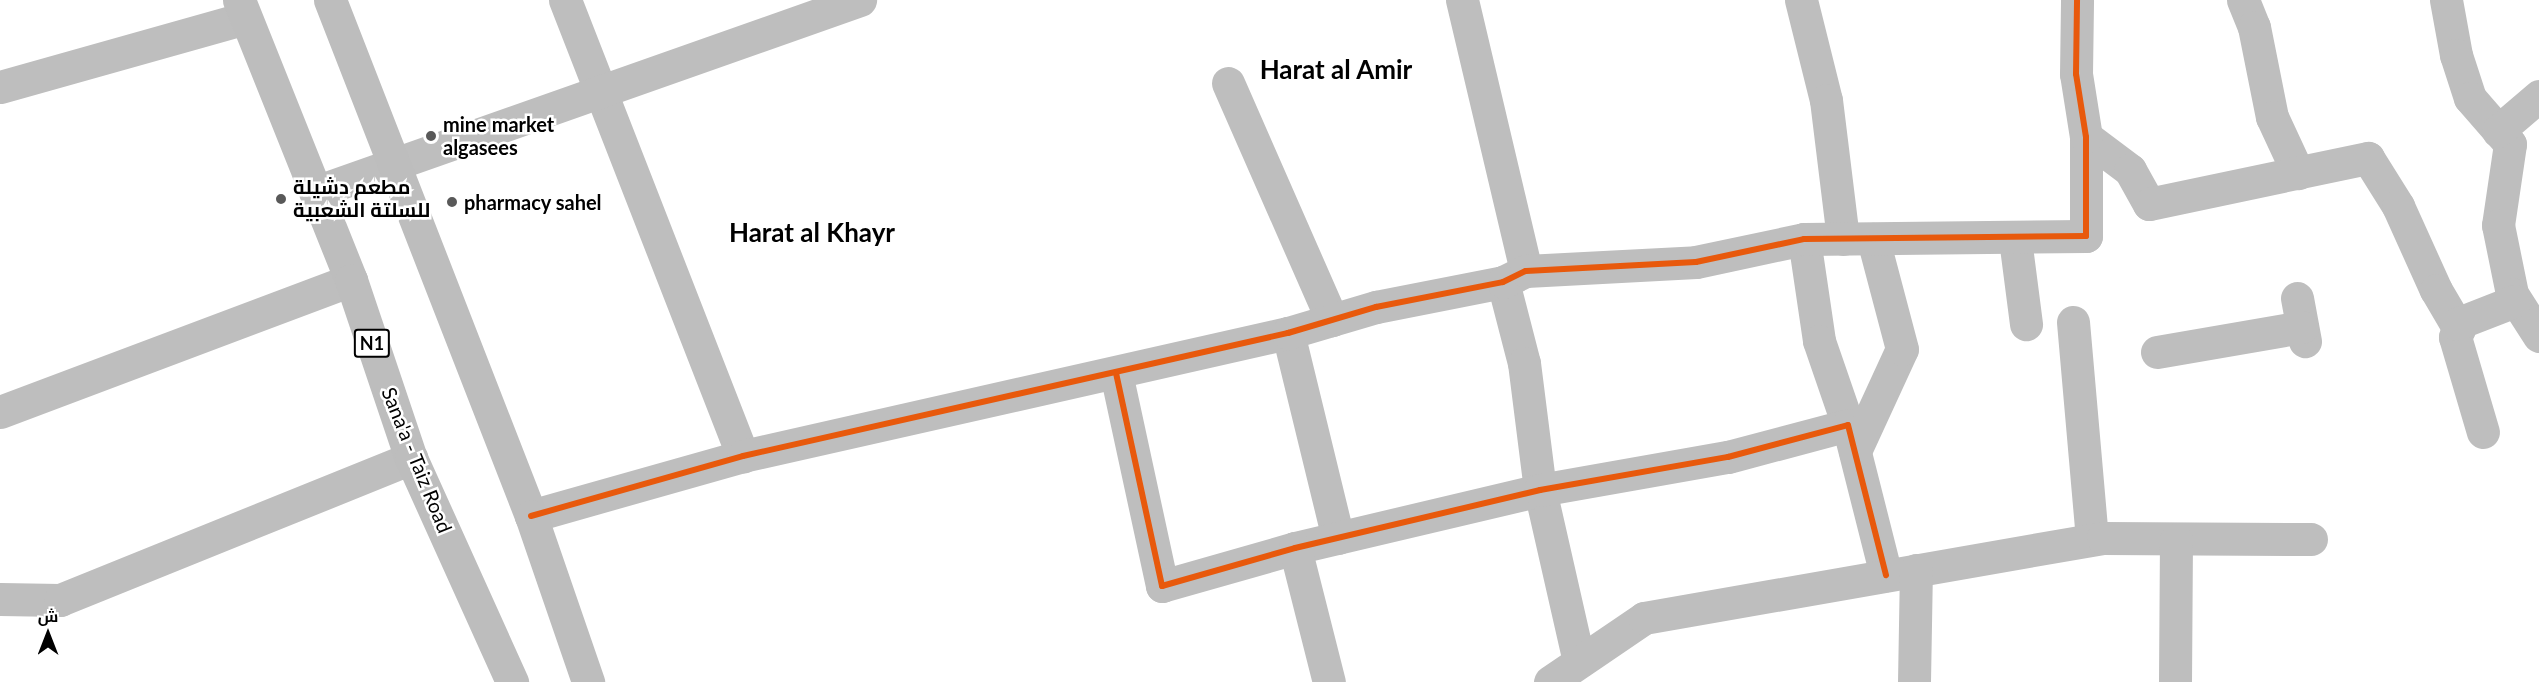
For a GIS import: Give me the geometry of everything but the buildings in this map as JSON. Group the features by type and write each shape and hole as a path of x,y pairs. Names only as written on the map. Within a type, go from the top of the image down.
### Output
{"highway":[{"path":"330,0 531,516 588,682"},
{"name":"Sana'a - Taiz Road","path":"242,9 351,280 411,458 512,682"}],"street":[{"path":"565,0 743,456"},
{"path":"315,192 395,167 860,0"},
{"path":"1462,0 1515,276 1540,490 1580,662"},
{"path":"1801,0 1858,238 1902,349 1852,438"},
{"path":"531,516 743,456 1288,333 1332,320 1515,276 1696,262 1804,238 2086,236 2086,137 2076,74 2077,0"},
{"path":"2243,0 2254,27 2272,117 2298,173"},
{"path":"2446,0 2456,55 2470,98 2510,144 2498,225 2515,301 2539,336"},
{"path":"0,87 242,9"},
{"path":"1227,83 1332,320"},
{"path":"2498,131 2539,96"},
{"path":"2086,137 2130,170 2149,204 2368,158 2398,206 2436,291 2459,329 2455,337 2483,432"},
{"path":"1804,238 1819,340 1901,573 1914,682"},
{"path":"2015,238 2026,324"},
{"path":"0,412 351,280"},
{"path":"2456,324 2515,301"},
{"path":"2073,322 2092,540"},
{"path":"2157,352 2301,322"},
{"path":"1288,333 1338,538"},
{"path":"1116,373 1162,586 1295,548 1540,490 1852,438"},
{"path":"0,599 60,600 411,458"},
{"path":"1550,682 1644,618 2092,540 2311,540"},
{"path":"2175,682 2176,540"},
{"path":"1295,548 1329,682"}],"cycle path":[{"path":"531,516 743,456 1288,333 1376,307 1503,282 1526,271 1696,262 1804,239 2086,236 2086,137 2076,74 2077,0"},
{"path":"1116,373 1162,586 1295,548 1540,490 1728,457 1848,425 1886,575"}],"place":[{"name":"mine market algasees","path":"431,136"},
{"name":"مطعم دشيلة للسلتة الشعبية","path":"281,199"},
{"name":"pharmacy sahel","path":"452,202"}],"district":[{"name":"Harat al Amir","path":"1336,70"},
{"name":"Harat al Khayr","path":"812,233"}]}
